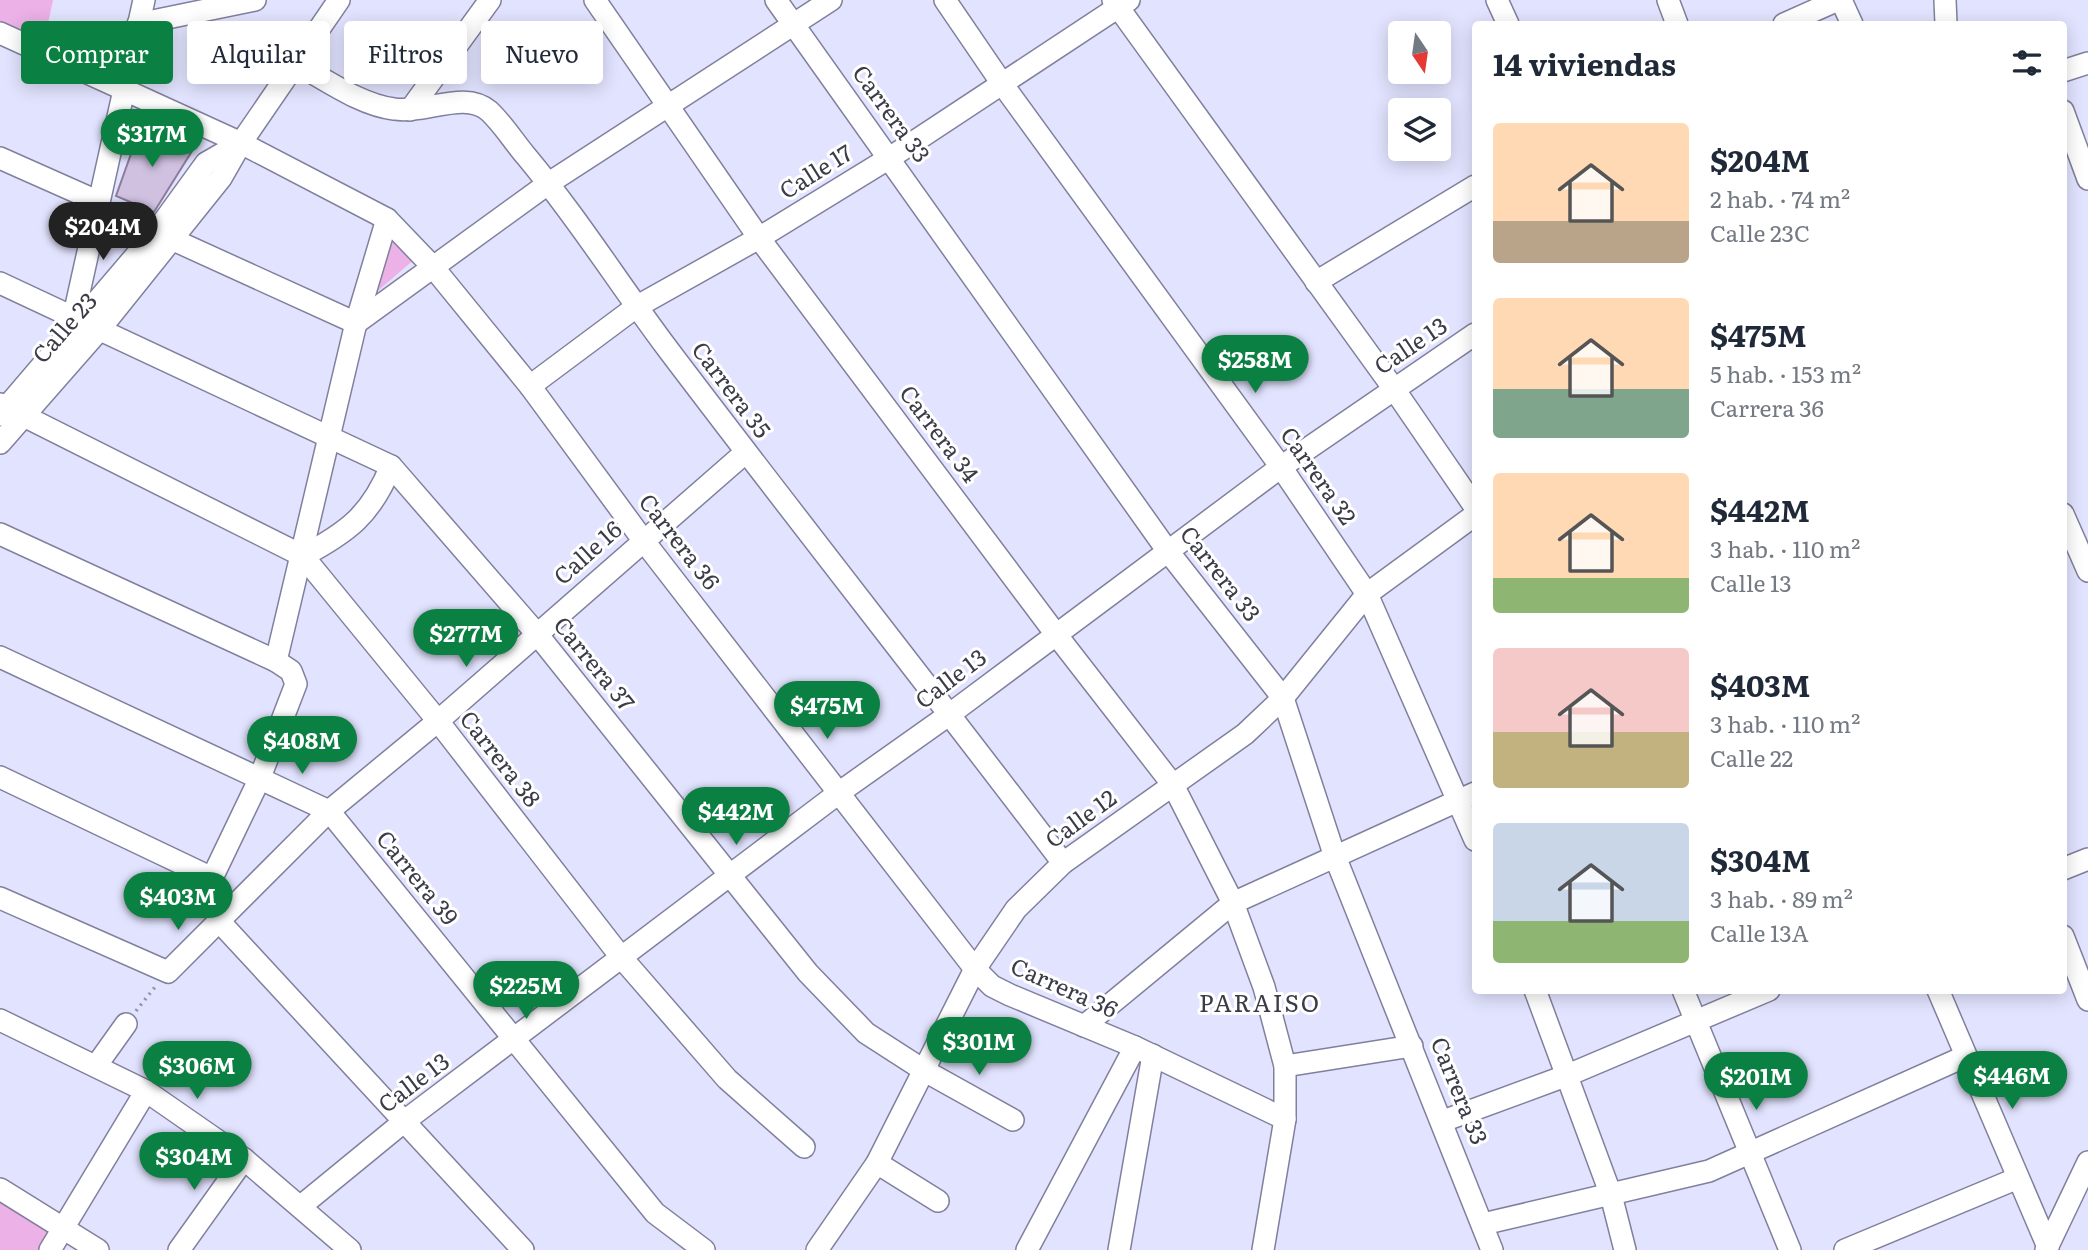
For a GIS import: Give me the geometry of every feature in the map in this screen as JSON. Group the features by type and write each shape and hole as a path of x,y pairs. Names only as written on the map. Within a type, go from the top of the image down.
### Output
{"street":[{"path":"139,21 144,0"},
{"path":"153,21 255,0"},
{"name":"Calle 23","path":"324,21 339,0"},
{"path":"410,110 490,0"},
{"name":"Carrera 34","path":"595,0 759,238 1055,633 1173,785 1233,903 1264,987 1285,1066 1285,1119 1263,1250"},
{"name":"Carrera 33","path":"776,0 891,157 1167,550 1283,698 1334,855 1443,1121 1492,1250"},
{"path":"356,323 549,183 831,0"},
{"name":"Carrera 32","path":"945,0 1003,85 1281,467 1367,594 1467,797 1472,824"},
{"path":"1497,0 1507,21"},
{"path":"1668,0 1676,21"},
{"path":"1791,21 1839,0 1850,21"},
{"path":"1945,0 1946,21"},
{"path":"1120,2 1472,503"},
{"name":"Calle 17","path":"530,386 636,307 759,238 891,157 1003,85 1120,2"},
{"name":"Carrera 36","path":"0,33 241,143 387,219 433,267 530,386 643,540 975,969 992,986 1010,995 1144,1051 1285,1119"},
{"path":"2067,70 2088,63"},
{"name":"Carrera 35","path":"330,81 376,105 427,110 460,101 475,102 489,112 549,183 636,307 1063,863"},
{"path":"86,321 99,202 125,84"},
{"name":"Calle 23","path":"0,443 7,410 164,236 206,163 241,143 281,84"},
{"path":"2067,122 2088,179"},
{"path":"0,158 99,202"},
{"path":"1316,282 1472,188"},
{"path":"276,661 356,323 387,219"},
{"path":"164,236 356,323"},
{"name":"Carrera 37","path":"0,283 391,466 537,634 808,973 866,1033 925,1071 1013,1120"},
{"name":"Calle 13","path":"300,1206 406,1120 840,792 950,714 1055,633 1281,467 1472,336"},
{"name":"Carrera 38","path":"7,410 303,556 438,721 621,957 727,1079 804,1147"},
{"name":"Calle 16","path":"167,972 330,811 438,721 746,452"},
{"path":"303,556 331,541 360,519 371,507 391,466"},
{"name":"Calle 12","path":"817,1250 877,1163 975,969 1016,909 1063,863 1245,734 1283,698 1367,594 1472,517"},
{"path":"0,534 276,661 291,671 296,684 259,780 212,878 218,920 406,1120 523,1250"},
{"path":"2075,535 2088,571"},
{"name":"Carrera 39","path":"0,657 330,811 655,1213 704,1250"},
{"path":"0,777 212,878"},
{"path":"1084,1026 1233,903 1467,797"},
{"path":"2067,867 2088,859"},
{"path":"0,898 167,972"},
{"path":"2067,946 2088,1000"},
{"path":"1537,994 1611,1195 1625,1250"},
{"path":"1685,994 1790,1250"},
{"path":"1443,1121 1568,1075 1760,994"},
{"path":"1940,994 2047,1248"},
{"path":"0,1020 146,1091 244,1159 350,1250"},
{"path":"96,1066 125,1024"},
{"path":"1285,1066 1412,1046"},
{"path":"1027,1250 1144,1051"},
{"path":"1119,1250 1144,1051"},
{"path":"1483,1224 1709,1171 1966,1056"},
{"path":"50,1250 146,1091"},
{"path":"179,1250 244,1159"},
{"path":"2047,1248 2088,1161"},
{"path":"877,1163 938,1202"},
{"path":"1845,1250 2018,1178"},
{"path":"0,1189 98,1250"}],"path":[{"path":"125,1024 167,972"}],"shaded area":[{"path":"0,0 53,0 49,21 21,21 21,42 0,33"},
{"path":"391,232 416,258 374,294"},
{"path":"0,1187 65,1225 49,1250 0,1250"}],"building":[{"path":"142,123 192,151 154,212 116,196"}],"district":[{"name":"PARAISO","path":"1260,1004"}]}
